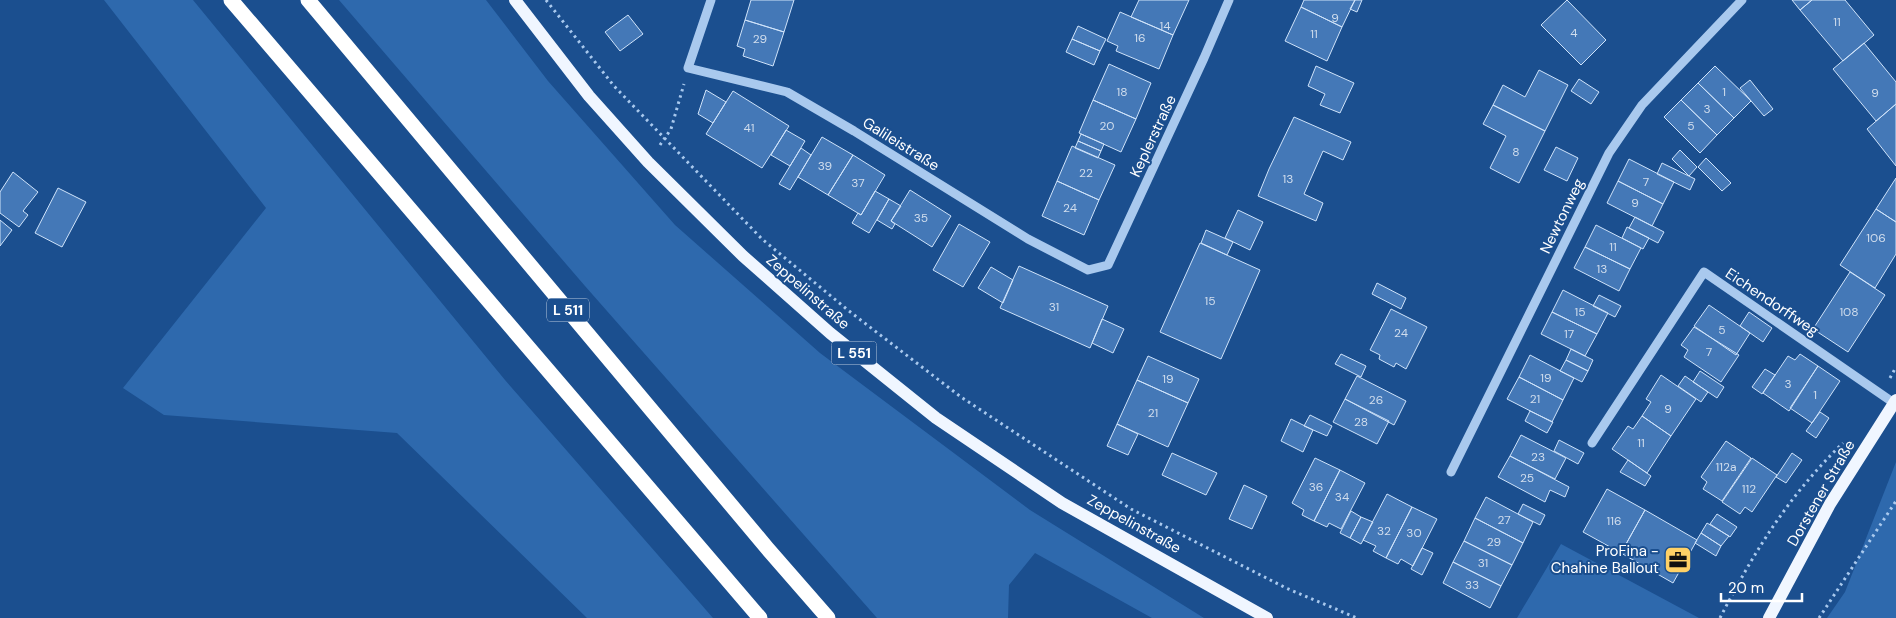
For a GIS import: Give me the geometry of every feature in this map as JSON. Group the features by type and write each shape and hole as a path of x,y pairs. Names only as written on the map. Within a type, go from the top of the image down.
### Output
{"highway":[{"path":"231,0 760,618"},
{"name":"L 511","path":"308,0 767,548 828,618"}],"main road":[{"name":"Zeppelinstraße","path":"515,0 589,96 648,162 743,256 830,333 936,418 1062,502 1267,618"},
{"name":"Dorstener Straße","path":"1769,618 1830,504 1895,402"},
{"name":"Dorstener Straße","path":"1778,604 1778,618"}],"street":[{"path":"688,68 710,0"},
{"name":"Keplerstraße","path":"1088,270 1108,265 1229,0"},
{"name":"Newtonweg","path":"1451,472 1609,153 1642,105 1742,0"},
{"name":"Galileistraße","path":"688,68 787,92 854,131 1028,239 1088,270"},
{"name":"Eichendorffweg","path":"1592,443 1704,272 1895,402"}],"path":[{"path":"546,0 614,86 762,239 849,312 960,397 1131,509 1286,588 1357,618"},
{"path":"648,162 671,129 688,68"},
{"path":"1881,393 1896,367"},
{"path":"1720,618 1747,566 1787,505 1843,443"},
{"path":"1819,618 1896,502"}],"shaded area":[{"path":"104,0 193,0 505,380 713,618 587,618 397,433 164,415 123,388 266,208"},
{"path":"339,0 486,0 548,81 675,225 820,353 1030,510 1204,618 1152,618 1035,553 1009,585 1008,618 877,618 585,286"},
{"path":"1896,462 1896,618 1827,618 1845,592"},
{"path":"1561,544 1699,618 1517,618"}],"building":[{"path":"751,0 794,0 784,32 745,20"},
{"path":"1139,0 1189,0 1173,35 1131,17"},
{"path":"1304,0 1355,0 1342,27 1301,7"},
{"path":"1355,0 1362,0 1357,12 1350,9"},
{"path":"1567,0 1606,40 1581,65 1541,25"},
{"path":"1792,0 1812,0 1800,10"},
{"path":"1812,0 1845,0 1874,35 1843,61 1800,10"},
{"path":"1301,7 1342,27 1327,61 1285,41"},
{"path":"1120,12 1173,35 1159,69 1116,51 1118,46 1107,41"},
{"path":"628,15 643,34 620,51 605,32"},
{"path":"745,20 784,32 773,66 743,56 745,49 737,46"},
{"path":"1078,26 1106,39 1100,51 1072,39"},
{"path":"1072,39 1100,51 1094,65 1066,52"},
{"path":"1864,43 1896,82 1896,104 1876,121 1833,69"},
{"path":"1109,64 1151,83 1136,119 1093,100"},
{"path":"1316,66 1354,83 1340,113 1320,105 1325,94 1308,86"},
{"path":"1715,66 1751,101 1734,118 1698,83"},
{"path":"1539,70 1568,85 1545,131 1493,105 1503,85 1525,97"},
{"path":"1579,79 1599,92 1591,104 1571,91"},
{"path":"1750,80 1773,109 1764,116 1740,88"},
{"path":"1698,83 1734,118 1717,135 1681,100"},
{"path":"706,90 726,102 713,123 698,114"},
{"path":"733,91 789,126 762,168 706,134"},
{"path":"1093,100 1136,119 1121,152 1079,133"},
{"path":"1681,100 1717,135 1700,153 1664,117"},
{"path":"1896,104 1896,166 1867,129"},
{"path":"1493,105 1545,131 1519,183 1490,168 1506,136 1483,124"},
{"path":"1294,117 1351,142 1343,160 1323,151 1304,194 1323,203 1316,221 1258,196"},
{"path":"786,130 805,141 790,166 771,155"},
{"path":"1081,134 1104,144 1101,151 1078,141"},
{"path":"822,137 853,155 828,195 798,177"},
{"path":"1078,141 1101,151 1098,158 1075,148"},
{"path":"1072,146 1115,165 1099,200 1057,181"},
{"path":"1556,147 1578,158 1567,181 1544,170"},
{"path":"801,148 811,155 790,190 779,184"},
{"path":"1680,150 1697,167 1689,176 1672,159"},
{"path":"853,155 885,175 861,215 828,195"},
{"path":"1706,158 1731,183 1722,191 1698,167"},
{"path":"1629,159 1674,182 1663,204 1618,181"},
{"path":"1662,163 1695,179 1690,190 1657,174"},
{"path":"13,172 38,192 23,211 28,215 19,227 0,213 0,192"},
{"path":"1896,178 1896,222 1876,209"},
{"path":"1057,181 1099,200 1084,235 1042,216"},
{"path":"1618,181 1663,204 1652,226 1607,203"},
{"path":"58,188 86,202 62,247 35,233"},
{"path":"910,190 951,216 932,247 891,221"},
{"path":"875,191 889,199 869,233 852,223 858,213 861,215"},
{"path":"889,199 901,206 891,221 895,224 892,229 877,220"},
{"path":"1876,209 1896,222 1896,254 1875,288 1840,265"},
{"path":"1238,210 1263,222 1250,250 1225,238"},
{"path":"1635,217 1664,232 1658,243 1629,228"},
{"path":"0,220 12,230 0,246"},
{"path":"959,224 990,242 963,287 933,270"},
{"path":"1596,225 1641,248 1630,269 1585,247"},
{"path":"1627,227 1649,238 1643,249 1622,238"},
{"path":"1206,230 1233,242 1227,255 1201,243"},
{"path":"1200,243 1260,270 1221,359 1160,332"},
{"path":"1585,247 1630,269 1619,291 1574,268"},
{"path":"1019,266 1108,306 1090,348 1000,308"},
{"path":"991,267 1013,280 1003,303 978,288"},
{"path":"1850,272 1885,295 1848,352 1813,329"},
{"path":"1377,283 1406,298 1401,309 1372,294"},
{"path":"1563,290 1608,313 1597,334 1552,312"},
{"path":"1599,295 1621,306 1615,317 1593,306"},
{"path":"1709,305 1750,333 1736,355 1694,326"},
{"path":"1391,309 1427,327 1406,369 1396,363 1394,367 1379,359 1380,355 1370,350"},
{"path":"1552,312 1597,334 1585,356 1541,334"},
{"path":"1749,312 1772,328 1763,342 1740,326"},
{"path":"1102,319 1124,329 1113,353 1092,343"},
{"path":"1694,327 1739,355 1721,382 1684,357 1688,350 1681,345"},
{"path":"1571,349 1593,360 1588,371 1566,360"},
{"path":"1341,354 1366,366 1361,377 1335,364"},
{"path":"1800,354 1818,366 1789,411 1763,393 1788,356 1795,360"},
{"path":"1530,355 1574,378 1563,400 1519,377"},
{"path":"1148,356 1199,379 1188,403 1137,380"},
{"path":"1566,360 1588,371 1582,382 1560,371"},
{"path":"1818,366 1840,381 1812,423 1790,408"},
{"path":"1765,369 1775,375 1762,394 1752,387"},
{"path":"1700,371 1724,387 1717,398 1693,382"},
{"path":"1661,375 1696,399 1671,436 1642,416 1651,402 1646,399"},
{"path":"1357,376 1406,401 1394,425 1345,399"},
{"path":"1685,376 1708,392 1701,402 1678,386"},
{"path":"1519,377 1563,400 1552,422 1507,399"},
{"path":"1137,380 1188,403 1168,447 1117,424"},
{"path":"1345,399 1389,421 1377,444 1333,422"},
{"path":"1530,411 1553,422 1547,433 1525,421"},
{"path":"1820,412 1829,418 1816,438 1806,431"},
{"path":"1310,415 1332,426 1327,436 1304,426"},
{"path":"1642,416 1671,436 1647,473 1612,449 1628,426 1633,429"},
{"path":"1291,419 1313,430 1303,452 1281,441"},
{"path":"1117,424 1138,434 1128,455 1107,446"},
{"path":"1521,435 1566,458 1555,479 1510,456"},
{"path":"1559,440 1584,453 1578,464 1554,451"},
{"path":"1726,441 1751,458 1722,501 1703,489 1707,482 1701,477"},
{"path":"1172,453 1217,473 1206,495 1162,475"},
{"path":"1792,453 1802,460 1786,483 1776,477"},
{"path":"1510,456 1569,487 1565,497 1550,490 1545,502 1498,477"},
{"path":"1315,458 1340,470 1314,521 1302,515 1304,510 1292,503"},
{"path":"1752,458 1777,475 1752,512 1745,507 1740,514 1722,502"},
{"path":"1628,460 1651,476 1645,486 1620,472"},
{"path":"1340,470 1365,483 1341,529 1329,523 1327,527 1314,521"},
{"path":"1244,485 1267,496 1252,529 1229,519"},
{"path":"1607,489 1645,510 1621,553 1583,532"},
{"path":"1387,494 1412,507 1386,558 1373,551 1376,546 1363,540"},
{"path":"1486,497 1533,522 1523,543 1475,518"},
{"path":"1523,504 1545,515 1540,525 1518,514"},
{"path":"1412,507 1437,519 1413,566 1401,559 1398,564 1386,558"},
{"path":"1645,510 1697,540 1673,583 1621,553"},
{"path":"1351,511 1361,517 1350,538 1340,533"},
{"path":"1717,514 1737,527 1730,537 1710,524"},
{"path":"1361,517 1373,522 1361,544 1350,538"},
{"path":"1475,518 1523,543 1512,565 1464,541"},
{"path":"1707,523 1729,536 1721,546 1701,533"},
{"path":"1701,533 1721,546 1716,556 1695,543"},
{"path":"1464,541 1512,565 1501,586 1453,562"},
{"path":"1422,548 1433,553 1422,575 1411,569"},
{"path":"1453,562 1501,586 1490,608 1443,583"}],"place":[{"name":"ProFina - Chahine Ballout","path":"1678,560"}]}
